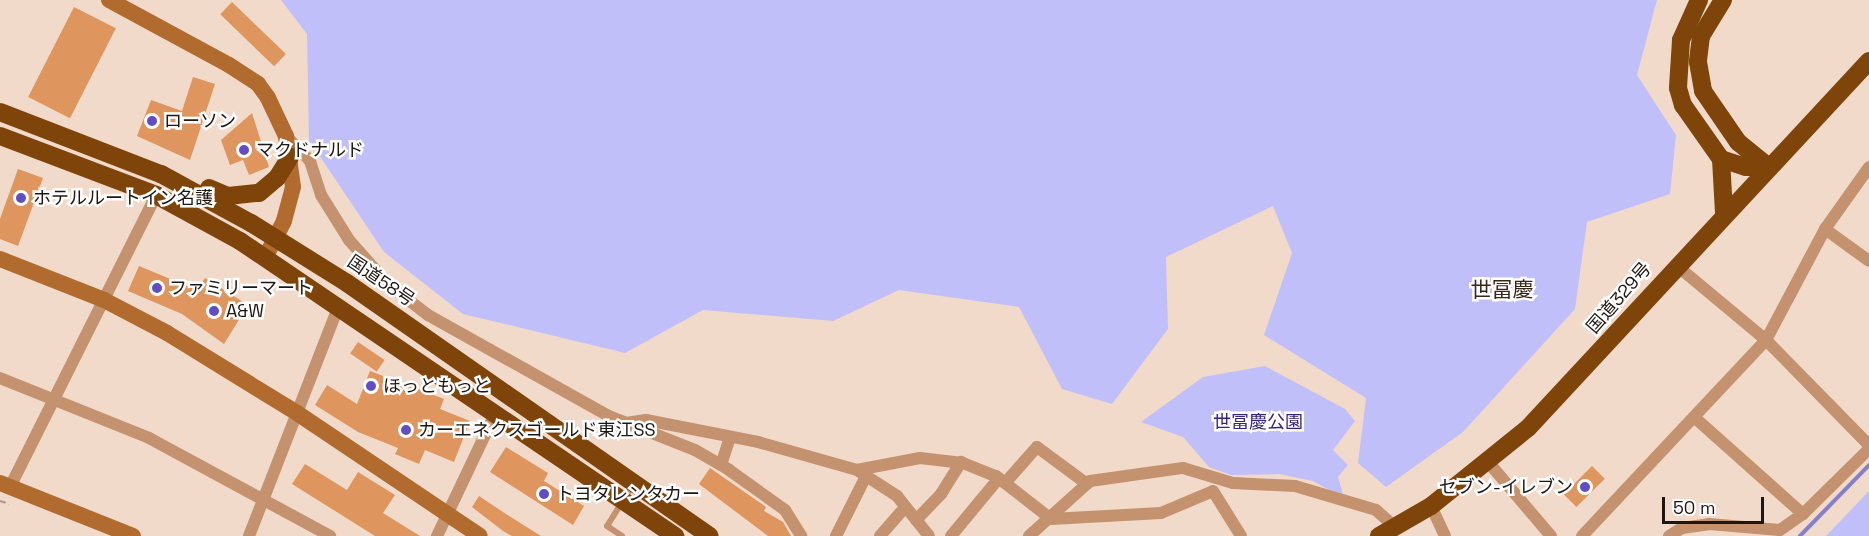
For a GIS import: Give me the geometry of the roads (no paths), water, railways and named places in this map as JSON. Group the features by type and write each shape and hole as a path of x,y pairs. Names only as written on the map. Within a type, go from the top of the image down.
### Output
{"highway":[{"path":"1699,0 1681,40 1678,88 1689,118 1721,159 1746,168 1769,167"},
{"path":"1723,0 1701,36 1698,62 1703,91 1732,134 1769,167"},
{"name":"国道329号","path":"1379,536 1431,506 1489,463 1566,390 1724,213 1867,67"},
{"name":"国道58号","path":"0,112 161,174 276,238 710,536"},
{"path":"0,136 156,195 266,258 339,305 675,536"},
{"path":"161,174 228,196 247,196 269,187 290,158"},
{"path":"1721,159 1724,213"}],"street":[{"path":"110,0 258,84 286,136 310,161 321,195 349,240 388,284 477,345 526,367 625,423 721,465 785,510 801,536"},
{"path":"266,258 276,238 293,187 286,136"},
{"path":"1582,536 1766,340 1825,230 1869,167"},
{"path":"133,536 5,485 54,398 156,195"},
{"path":"1825,230 1869,261"},
{"path":"0,259 104,300 297,413 480,536"},
{"path":"1669,536 1682,528 1709,524 1780,530 1803,514 1869,447 1766,340 1676,265"},
{"path":"249,536 339,305"},
{"path":"0,378 149,438 264,498 330,536"},
{"path":"437,536 495,414"},
{"path":"1694,417 1803,514"},
{"path":"625,423 646,420 730,437 861,473 905,507 929,536"},
{"path":"721,465 730,437"},
{"path":"951,536 1002,480 1037,447 1087,484"},
{"path":"861,473 920,458 961,462 1002,480 1051,519 1161,513 1213,491 1241,536"},
{"path":"916,520 941,494 961,462"},
{"path":"1489,463 1551,536"},
{"path":"1029,536 1051,519 1087,484 1198,469 1233,483 1295,486 1376,510 1395,526"},
{"path":"836,536 861,473"},
{"path":"1071,500 1073,519"},
{"path":"1431,506 1445,536"},
{"path":"880,536 905,507"}],"lane":[{"path":"622,536 607,526 634,484"}],"waterway":[{"path":"1800,536 1869,465"}],"place":[{"name":"ローソン","path":"152,121"},
{"name":"マクドナルド","path":"244,150"},
{"name":"ホテルルートイン名護","path":"21,198"},
{"name":"ファミリーマート","path":"157,288"},
{"name":"A&W","path":"214,311"},
{"name":"ほっともっと","path":"371,386"},
{"name":"カーエネクスゴールド東江SS","path":"406,430"},
{"name":"セブン-イレブン","path":"1585,487"},
{"name":"トヨタレンタカー","path":"544,494"}],"district":[{"name":"世冨慶","path":"1502,290"}],"park label":[{"name":"世冨慶公園","path":"1258,422"}]}
